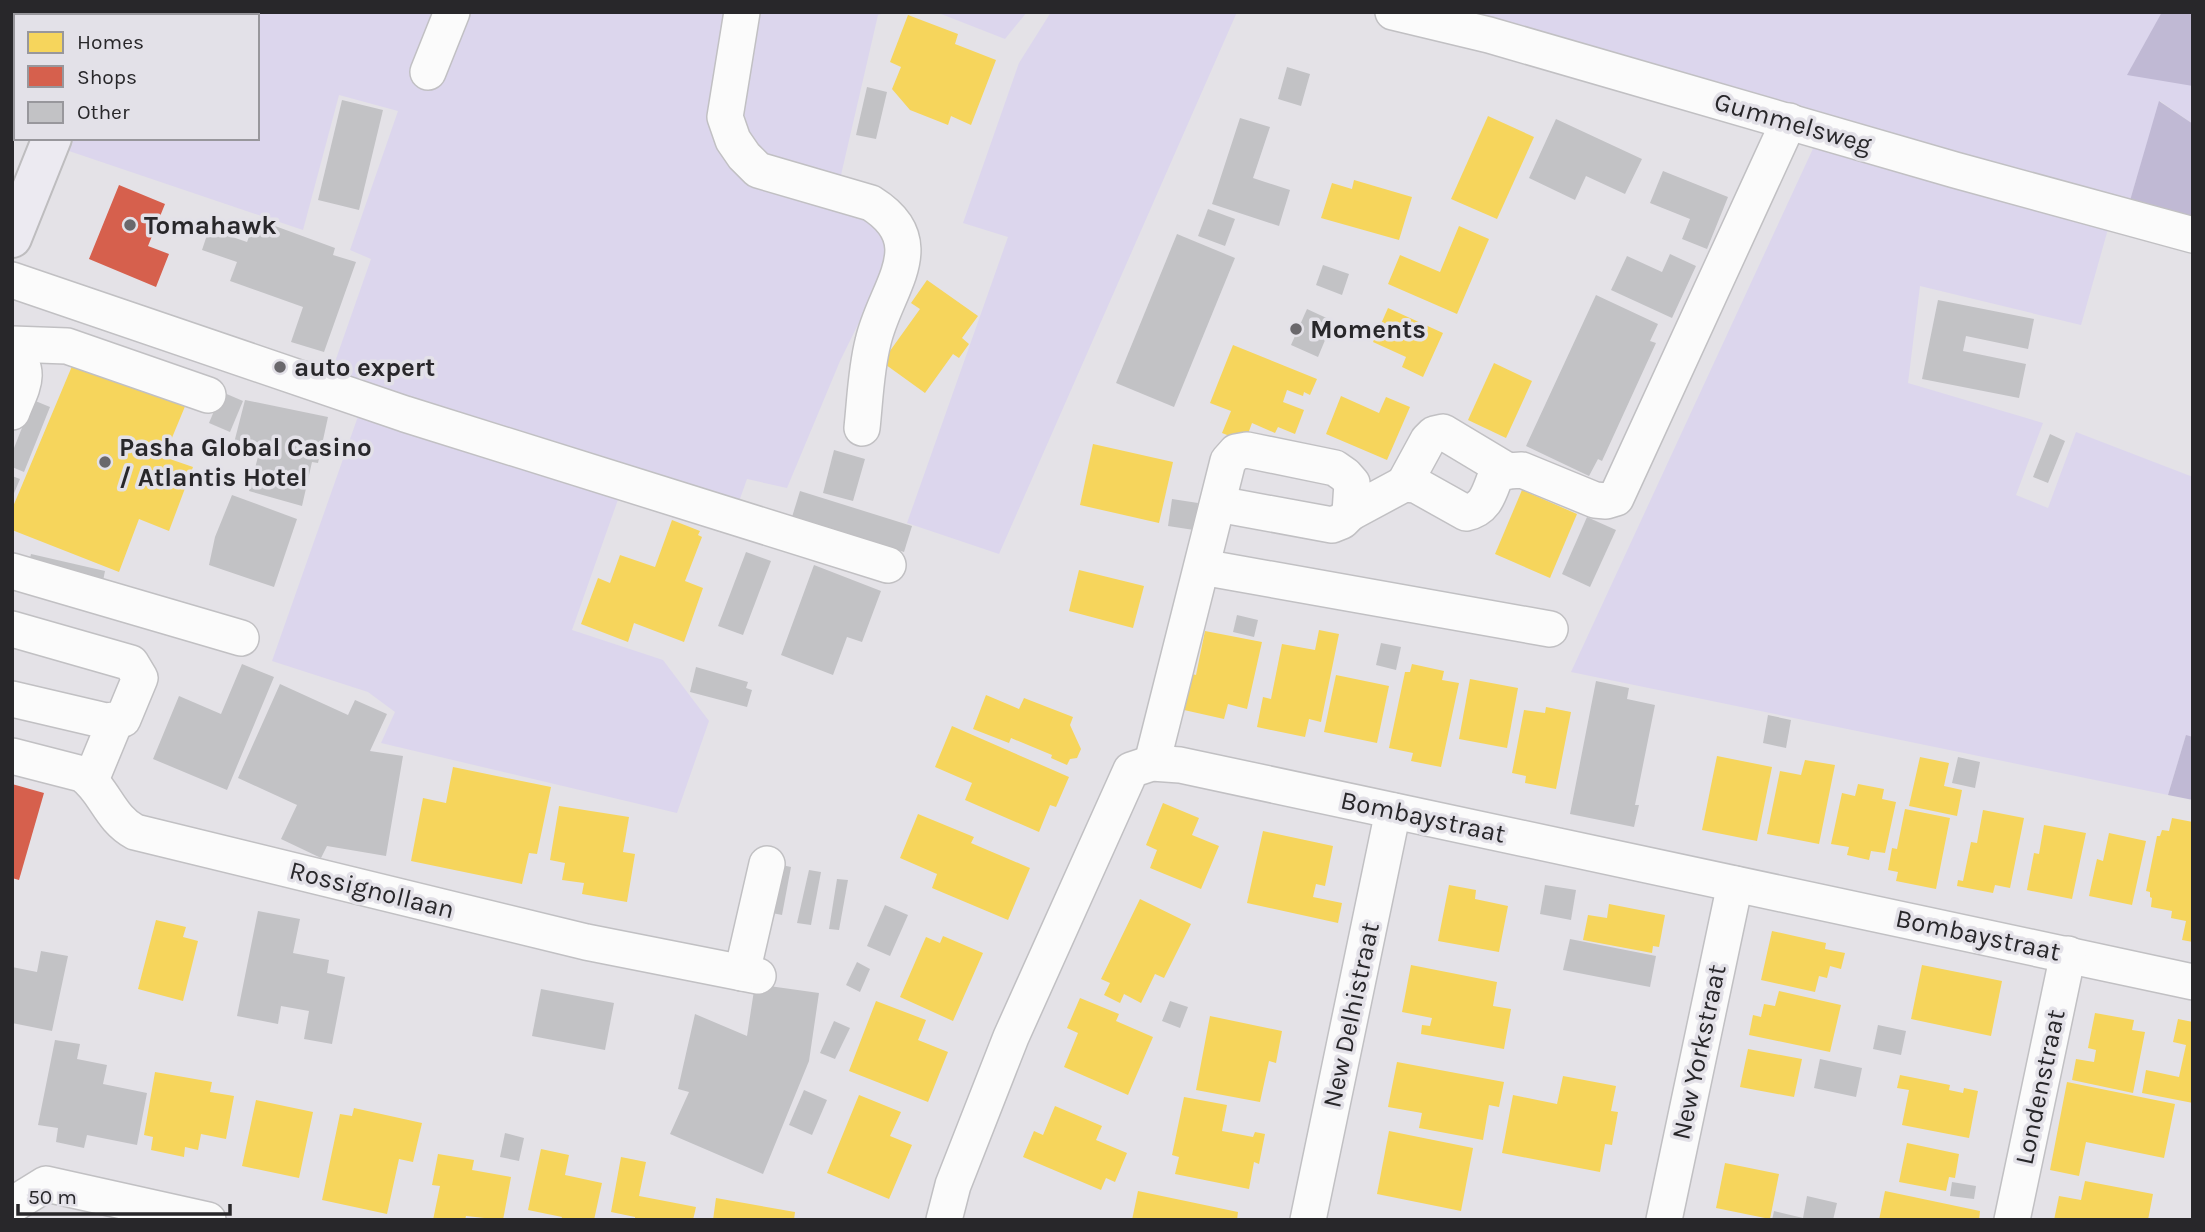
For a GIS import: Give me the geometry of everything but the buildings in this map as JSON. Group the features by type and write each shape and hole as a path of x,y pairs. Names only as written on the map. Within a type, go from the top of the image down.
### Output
{"main road":[{"path":"12,238 23,180 50,140"}],"street":[{"path":"428,72 452,12"},
{"path":"741,12 725,117 733,139 744,156 758,170 871,203 887,213 900,229 904,247 901,265 873,341 862,428"},
{"name":"Gummelsweg","path":"1393,12 1489,35 2193,236"},
{"path":"1218,504 1332,525 1404,484 1416,485 1466,513 1477,511 1485,503 1496,475 1522,470 1595,500 1616,498 1789,121"},
{"path":"12,281 405,414 888,565"},
{"path":"12,344 67,346 208,395"},
{"path":"12,351 21,360 26,373 12,412"},
{"path":"1404,484 1428,440 1434,434 1443,432 1508,471"},
{"path":"944,1220 953,1185 1011,1037 1131,770 1152,763 1228,461 1237,453 1247,450 1335,468 1352,483 1350,513"},
{"path":"1202,566 1550,629"},
{"path":"12,571 241,638"},
{"path":"12,629 131,663 140,678 123,719 115,722 12,699"},
{"path":"12,756 82,774 91,780 115,722"},
{"name":"Bombaystraat","path":"1152,763 1180,765 2193,982"},
{"name":"Rossignollaan","path":"91,780 121,825 135,832 586,942 750,975 767,864"},
{"name":"New Delhistraat","path":"1308,1220 1393,811"},
{"name":"New Yorkstraat","path":"1664,1220 1735,884"},
{"name":"Londenstraat","path":"2012,1220 2068,954"},
{"path":"12,1205 46,1184 208,1220"}],"shaded area":[{"path":"433,12 431,18 460,12 730,12 711,118 720,154 752,182 794,199 908,223 840,361 787,488 747,479 736,510 329,379 371,259 350,250 398,111 339,95 303,230 66,150 70,140 259,140 259,14 124,14"},
{"path":"749,12 888,12 878,15 838,188 738,144"},
{"path":"936,12 1027,12 1005,39"},
{"path":"1051,12 1237,12 999,554 907,523 1008,237 963,223 1019,63"},
{"path":"1440,12 2193,12 2193,124 2160,101 2129,204"},
{"path":"2162,12 2193,12 2193,86 2127,75"},
{"path":"2159,101 2193,124 2193,223 2129,204"},
{"path":"1817,140 2108,229 2081,325 1920,286 1908,383 2043,423 2016,495 2048,508 2076,432 2193,477 2193,737 2186,736 2168,795 1571,672"},
{"path":"362,405 621,491 572,630 663,660 709,721 677,813 381,743 395,712 368,692 272,661"},
{"path":"2186,735 2193,737 2193,800 2168,795"}],"place":[{"name":"Tomahawk","path":"130,225"},
{"name":"Moments","path":"1296,329"},
{"name":"auto expert","path":"280,367"},
{"name":"Pasha Global Casino / Atlantis Hotel","path":"105,462"}]}
